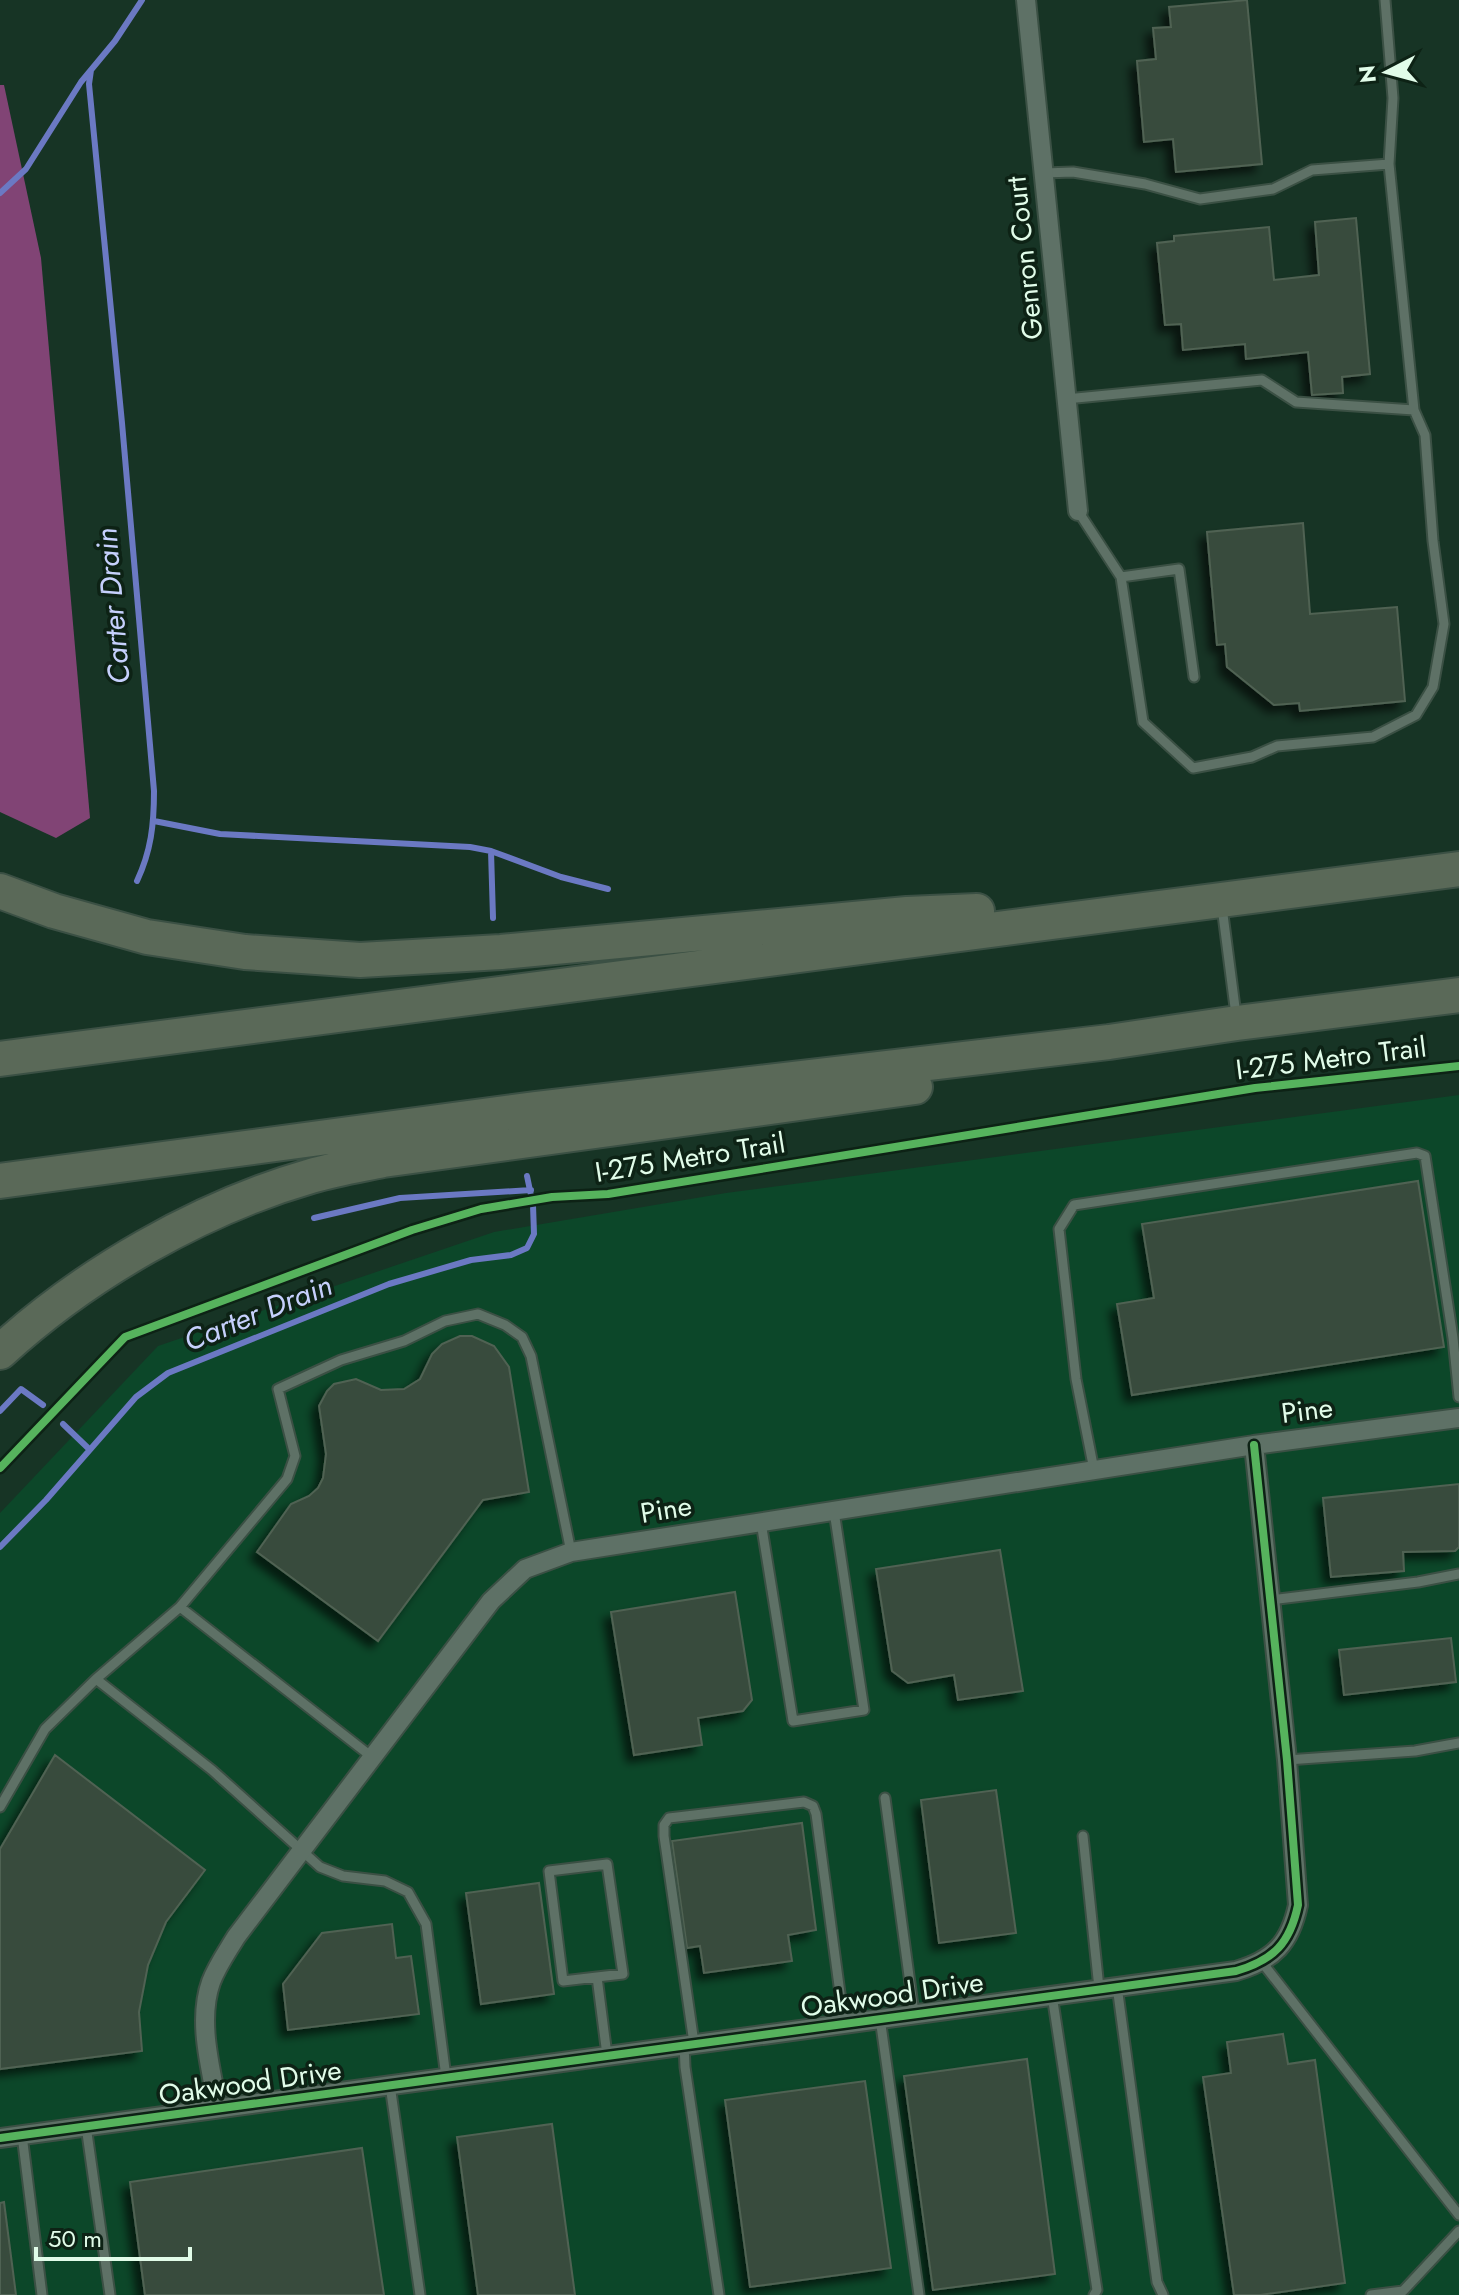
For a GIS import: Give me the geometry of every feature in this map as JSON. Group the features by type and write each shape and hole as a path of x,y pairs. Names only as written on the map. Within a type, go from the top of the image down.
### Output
{"highway":[{"path":"0,1059 1459,869"},
{"path":"0,891 54,911 147,937 245,952 360,960 501,952 921,913 979,910 1032,923"},
{"path":"0,1181 550,1107 1109,1042 1459,995"},
{"path":"0,1352 106,1271 157,1241 264,1191 313,1175 412,1156 995,1074 1109,1042"}],"street":[{"name":"Genron Court","path":"1026,0 1078,511"},
{"name":"Pine","path":"218,2108 205,2016 211,1984 236,1937 491,1601 509,1582 541,1561 571,1552 1254,1445 1459,1418"},
{"name":"Oakwood Drive","path":"0,2138 1236,1971 1261,1961 1281,1945 1293,1929 1298,1905 1287,1760 1254,1445"}],"lane":[{"path":"1078,511 1121,577 1143,722 1193,768 1252,757 1277,746 1373,737 1416,715 1433,687 1444,624 1433,541 1425,435 1414,410 1389,164 1393,98 1385,0"},
{"path":"1044,173 1073,172 1145,184 1200,199 1273,189 1312,170 1389,164"},
{"path":"1066,399 1262,380 1296,402 1414,410"},
{"path":"1121,577 1179,569 1194,677"},
{"path":"1221,899 1237,1023"},
{"path":"1094,1470 1076,1379 1059,1229 1074,1205 1417,1153 1425,1156 1459,1397"},
{"path":"0,1807 45,1729 96,1679 180,1607 287,1479 295,1456 278,1389 341,1360 404,1341 445,1321 478,1314 505,1325 522,1337 531,1356 571,1552"},
{"path":"761,1522 793,1721 864,1710 834,1511"},
{"path":"1270,1600 1459,1574"},
{"path":"180,1607 372,1757"},
{"path":"96,1679 212,1770 320,1867 343,1876 385,1881 408,1892 426,1924 446,2077"},
{"path":"1287,1760 1415,1751 1459,1743"},
{"path":"885,1798 914,2013"},
{"path":"719,2295 685,2067 689,2044 664,1836 664,1825 669,1818 804,1802 813,1806 844,2023"},
{"path":"1083,1836 1157,2282 1163,2295"},
{"path":"607,1864 623,1974 597,1977 563,1981 549,1871 607,1864"},
{"path":"1261,1961 1459,2215"},
{"path":"597,1977 607,2055"},
{"path":"1052,1994 1097,2290 1094,2295"},
{"path":"880,2018 919,2295"},
{"path":"390,2085 420,2295"},
{"path":"86,2126 110,2295"},
{"path":"22,2135 42,2295"},
{"path":"1371,2295 1403,2291 1459,2231"}],"shaded area":[{"path":"0,85 4,85 41,258 90,818 56,838 0,812"},
{"path":"1459,1095 1459,2295 0,2295 0,1513 158,1346 494,1232 726,1193"}],"building":[{"path":"1247,0 1262,164 1176,172 1173,139 1144,142 1137,61 1156,59 1153,28 1171,27 1169,7"},
{"path":"1356,218 1370,374 1342,377 1343,393 1312,395 1308,352 1246,359 1245,344 1183,350 1181,324 1165,325 1157,243 1174,241 1174,236 1269,227 1274,280 1319,275 1315,222"},
{"path":"1303,523 1310,614 1397,607 1405,701 1300,711 1299,703 1274,705 1227,667 1225,644 1217,645 1207,532"},
{"path":"1418,1181 1444,1347 1132,1395 1117,1304 1154,1298 1142,1224"},
{"path":"460,1336 472,1336 494,1346 509,1367 529,1492 483,1500 378,1641 257,1552 291,1504 309,1496 323,1478 326,1454 319,1406 327,1391 334,1384 356,1379 381,1390 404,1389 420,1379 432,1354 442,1344"},
{"path":"1459,1484 1459,1547 1455,1551 1403,1552 1404,1571 1331,1577 1323,1498"},
{"path":"1000,1550 1023,1691 958,1700 954,1675 908,1683 892,1671 876,1569"},
{"path":"735,1592 752,1700 743,1711 698,1718 702,1745 634,1755 611,1612"},
{"path":"1451,1638 1456,1682 1344,1695 1339,1650"},
{"path":"55,1755 205,1870 166,1922 148,1965 139,2012 142,2051 0,2069 0,1849"},
{"path":"996,1790 1016,1933 939,1943 921,1800"},
{"path":"802,1823 816,1930 788,1935 792,1961 704,1973 700,1946 687,1948 672,1841"},
{"path":"539,1883 554,1994 481,2004 466,1893"},
{"path":"392,1924 396,1958 411,1956 419,2014 288,2030 283,1984 322,1933"},
{"path":"1283,2034 1288,2064 1315,2060 1345,2283 1260,2295 1234,2295 1203,2077 1231,2073 1227,2042"},
{"path":"1027,2059 1055,2274 933,2290 904,2076"},
{"path":"865,2081 891,2268 750,2287 725,2100"},
{"path":"552,2124 575,2295 478,2295 457,2137"},
{"path":"362,2148 384,2295 145,2295 130,2182"},
{"path":"4,2202 16,2295 0,2295 0,2203"}],"waterway":[{"path":"0,193 26,169 81,82 115,41 142,0"},
{"name":"Carter Drain","path":"91,70 89,84 154,791 151,838 137,881"},
{"name":"Carter Drain","path":"154,821 220,834 470,847 608,889"},
{"name":"Carter Drain","path":"491,851 493,918"},
{"name":"Carter Drain","path":"0,1547 46,1500 136,1397 168,1373 389,1284 471,1260 511,1255 527,1248 534,1234 533,1205 527,1176"},
{"path":"314,1218 400,1198 531,1190"},
{"path":"0,1411 21,1389 43,1405"},
{"path":"63,1424 88,1448"}],"cycle path":[{"name":"I-275 Metro Trail","path":"0,1468 125,1337 412,1230 481,1209 552,1197 608,1194 1255,1088 1459,1066"},
{"path":"0,2138 1236,1971 1261,1961 1285,1940 1298,1905 1287,1760 1254,1445"}]}
